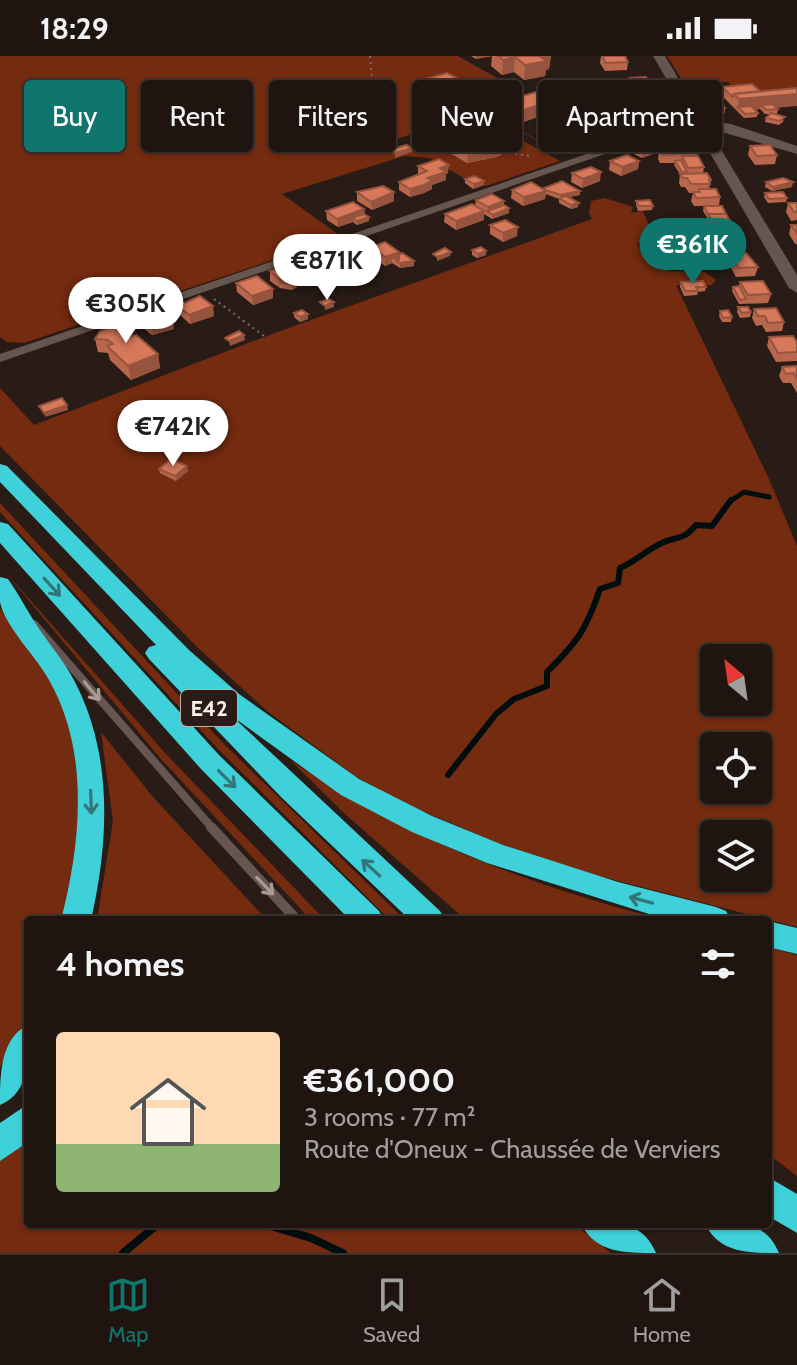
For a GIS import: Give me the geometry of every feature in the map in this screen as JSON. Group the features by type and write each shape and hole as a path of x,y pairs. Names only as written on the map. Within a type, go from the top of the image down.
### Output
{"highway":[{"path":"0,470 210,683 280,739 350,787 422,824 497,855 618,894 701,916"},
{"name":"E42","path":"0,485 240,740 426,916"},
{"name":"E42","path":"0,529 210,762 365,916"},
{"path":"2,588 63,681 78,718 88,759 92,801 90,855 77,916"},
{"path":"772,935 797,941"},
{"path":"0,1089 24,1047"},
{"path":"0,1144 24,1124"},
{"path":"772,1197 797,1216"},
{"path":"604,1228 638,1253"},
{"path":"728,1228 761,1253"}],"main road":[{"path":"659,56 673,80"},
{"path":"722,130 797,150"},
{"path":"722,139 737,134"},
{"path":"716,152 797,288"}],"street":[{"path":"3,354 602,152"}],"lane":[{"path":"2,588 211,829 293,916"}],"path":[{"path":"370,56 372,80"},
{"path":"509,153 531,156"},
{"path":"201,289 264,336"}],"shaded area":[{"path":"0,56 458,56 501,80 412,80 412,134 396,139 396,80 269,80 269,152 396,152 396,146 412,152 522,152 522,140 538,152 560,161 486,186 473,178 467,180 430,158 404,156 282,194 342,237 24,343 7,342 0,337"},
{"path":"667,56 797,56 797,98 735,90 722,80 682,80"},
{"path":"605,198 633,207 631,213 643,211 656,242 637,243 644,258 662,258 669,271 705,272 716,280 712,285 676,285 769,479 797,546 797,927 772,921 772,916 754,916 591,874 498,843 398,801 355,776 267,711 199,649 0,446 0,388 34,425 272,334 592,219 589,213 591,201"},
{"path":"170,415 179,423 191,448 159,452 148,428"},
{"path":"0,503 225,745 401,916 386,916 217,748 0,512"},
{"path":"0,566 167,755 321,916 307,916 160,758"},
{"path":"0,608 48,676 71,726 82,820 67,916 24,916 24,1024 0,1068"},
{"path":"101,732 153,797 263,916 98,916 113,821"},
{"path":"290,760 380,814 470,856 516,875 649,916 461,916 346,815"},
{"path":"772,948 797,955 797,1176 772,1157"},
{"path":"24,1138 24,1228 579,1228 611,1253 0,1253 0,1159"}],"building":[{"path":"498,56 539,56 547,61 525,65 515,57 503,60"},
{"path":"602,56 625,56 628,62 606,63"},
{"path":"447,73 461,80 422,80"},
{"path":"646,77 648,80 631,80"},
{"path":"752,84 760,91 734,94 733,97 722,87"},
{"path":"797,88 797,94 739,99 734,94"},
{"path":"538,91 538,105 522,111 522,96"},
{"path":"772,104 778,109 766,110 761,105"},
{"path":"751,106 758,113 745,114 738,107"},
{"path":"771,113 785,117 780,121 766,118"},
{"path":"406,145 412,148 395,153 396,148"},
{"path":"770,145 777,155 757,156 750,146"},
{"path":"660,152 696,154 662,155"},
{"path":"627,155 639,161 622,167 610,161"},
{"path":"682,156 698,156 704,167 688,168"},
{"path":"439,159 449,165 440,168 446,172 427,178 432,181 410,189 399,182 427,171 418,166"},
{"path":"681,160 687,172 682,172 675,161"},
{"path":"591,167 601,172 583,179 572,173"},
{"path":"707,173 710,184 691,184 680,174"},
{"path":"475,176 484,181 474,184 465,179"},
{"path":"783,178 793,182 773,187 766,182"},
{"path":"562,181 580,191 561,195 542,189"},
{"path":"531,182 546,191 524,197 512,190"},
{"path":"383,186 394,192 371,202 357,192"},
{"path":"699,189 716,189 720,197 696,198 693,192 700,192"},
{"path":"783,192 787,198 769,199 765,193"},
{"path":"492,194 504,201 488,207 476,200"},
{"path":"566,196 579,203 571,205 559,198"},
{"path":"650,200 653,206 639,206 636,201"},
{"path":"353,202 364,209 337,219 326,211"},
{"path":"788,203 797,203 797,212 794,212"},
{"path":"472,204 484,211 456,221 445,214"},
{"path":"504,205 509,208 493,215 487,211"},
{"path":"704,206 722,206 726,214 708,214"},
{"path":"364,214 369,217 357,221 352,218"},
{"path":"708,214 726,214 732,224 714,224"},
{"path":"505,220 518,227 503,233 490,225"},
{"path":"653,225 666,225 667,228 656,228 656,231"},
{"path":"734,227 743,243 720,244 711,228"},
{"path":"656,228 671,228 682,242 663,242"},
{"path":"385,242 399,252 385,257 371,247"},
{"path":"481,247 486,251 478,254 472,250"},
{"path":"445,248 451,252 437,257 433,254"},
{"path":"402,253 414,261 397,261"},
{"path":"730,253 746,253 758,267 738,268"},
{"path":"331,257 346,267 322,275 312,267 324,263 321,260"},
{"path":"289,265 300,274 279,279 270,271"},
{"path":"257,276 273,289 252,296 236,283"},
{"path":"703,281 706,287 696,287 698,291 685,291 681,282"},
{"path":"763,281 771,294 748,295 740,282"},
{"path":"739,286 746,299 740,300 733,287"},
{"path":"200,296 213,306 189,315 178,306"},
{"path":"329,299 334,302 325,306 320,302"},
{"path":"738,307 748,307 751,312 742,313"},
{"path":"776,308 784,322 768,323 765,316 758,316 754,309"},
{"path":"160,309 173,319 151,326 140,318"},
{"path":"302,310 308,314 300,317 294,313"},
{"path":"728,310 732,317 723,318 720,311"},
{"path":"117,325 130,326 126,333 130,337 136,335 158,354 128,366 107,346 113,344 108,340 95,339 100,331"},
{"path":"239,331 244,335 229,341 225,338"},
{"path":"793,336 797,342 797,352 778,353 769,337"},
{"path":"797,366 797,379 794,373 786,374 782,367"},
{"path":"62,398 67,405 44,413 39,406"},
{"path":"171,459 187,466 175,476 159,469"}],"waterway":[{"path":"730,501 744,492 769,497"},
{"path":"448,775 496,714 514,699 547,686 547,672 580,634 600,589 618,583 620,568 658,545 684,536 696,525 712,526 730,501"},
{"path":"123,1253 153,1228"},
{"path":"277,1228 311,1238 343,1253"}]}
